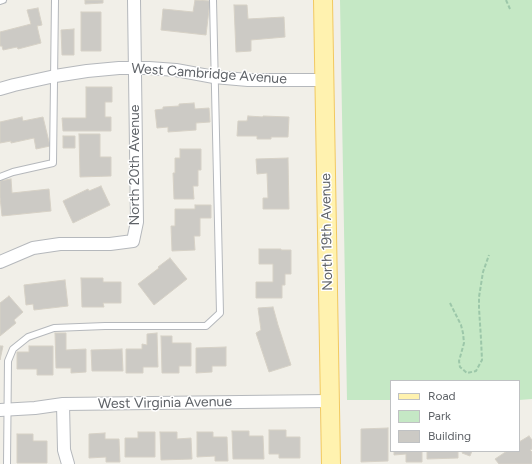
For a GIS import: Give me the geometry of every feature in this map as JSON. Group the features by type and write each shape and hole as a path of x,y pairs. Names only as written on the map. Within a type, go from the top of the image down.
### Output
{"main road":[{"name":"North 19th Avenue","path":"323,0 330,464"}],"street":[{"name":"North 20th Avenue","path":"0,262 33,248 60,244 110,244 133,241 137,222 134,0"},
{"name":"West Cambridge Avenue","path":"0,89 55,76 119,68 176,70 214,77 248,80 325,80"},
{"name":"West Virginia Avenue","path":"4,410 63,404 330,401"},
{"path":"63,404 64,450 68,464"}],"lane":[{"path":"0,177 14,172 53,163 56,0"},
{"path":"7,464 4,410 8,361 13,349 28,337 54,328 105,326 206,326 220,313 213,0"}],"path":[{"path":"506,0 510,9"},
{"path":"450,303 461,325 463,333 464,343 460,367 467,374 476,371 482,360 479,296 489,255"}],"green space":[{"path":"340,0 532,0 532,399 520,400 520,380 390,380 390,400 347,400"}],"building":[{"path":"85,0 103,0 103,3 85,4"},
{"path":"195,0 210,1 206,35 161,30 163,9 193,12"},
{"path":"234,5 247,5 248,19 284,17 285,37 251,40 251,51 236,52"},
{"path":"38,8 42,25 37,26 41,43 18,49 17,47 3,50 2,46 0,46 0,32 31,24 27,10"},
{"path":"81,12 101,12 101,51 81,51"},
{"path":"74,29 74,55 62,55 61,30"},
{"path":"86,87 112,87 112,102 105,102 105,117 111,117 111,131 63,131 62,118 86,118"},
{"path":"194,103 195,109 209,108 210,122 196,123 196,130 168,132 168,127 157,128 155,110 163,109 163,107 179,106 179,104"},
{"path":"248,116 289,117 288,137 257,139 257,136 237,136 238,121 247,121"},
{"path":"22,117 23,121 43,117 50,146 36,149 34,138 11,143 11,141 0,143 0,122"},
{"path":"79,134 100,134 100,157 111,157 111,176 80,177"},
{"path":"63,136 75,136 75,148 63,148"},
{"path":"180,149 201,149 201,170 198,170 198,186 193,186 194,199 174,199 173,173 175,173 175,158 180,158"},
{"path":"288,158 289,209 263,209 263,198 268,198 267,173 257,174 256,159"},
{"path":"11,179 12,193 49,189 51,211 2,216 0,181"},
{"path":"101,186 110,205 73,223 63,201 88,189 89,191"},
{"path":"195,205 211,205 211,218 200,218 200,236 194,236 195,250 172,251 171,226 175,226 175,209 195,209"},
{"path":"259,249 291,250 291,274 285,274 285,285 282,285 282,298 256,298 256,282 273,282 273,264 259,264"},
{"path":"170,258 187,279 154,305 138,284"},
{"path":"81,278 103,278 103,282 121,282 121,303 103,303 104,307 82,307"},
{"path":"65,280 68,306 34,310 33,304 26,305 24,285"},
{"path":"9,296 23,312 14,320 16,323 0,336 0,303"},
{"path":"273,307 291,365 269,372 256,333 261,330 258,308"},
{"path":"55,333 66,333 66,350 86,349 86,372 71,373 71,368 56,368"},
{"path":"157,333 158,367 143,367 143,373 126,373 126,349 142,349 142,344 147,345 147,334"},
{"path":"161,336 172,336 172,343 191,343 191,366 179,366 179,373 162,373"},
{"path":"0,346 3,346 0,360"},
{"path":"29,346 53,346 53,375 37,375 37,369 17,369 17,352 29,352"},
{"path":"226,347 226,366 212,366 212,372 196,373 196,348"},
{"path":"122,349 123,371 92,371 91,350"},
{"path":"388,428 388,461 361,462 361,429"},
{"path":"269,430 286,430 286,437 300,437 300,458 279,458 279,454 269,454"},
{"path":"232,431 249,431 249,436 263,436 264,459 233,459"},
{"path":"138,432 155,432 155,457 125,457 125,438 138,438"},
{"path":"160,432 177,432 177,439 191,438 192,459 161,460"},
{"path":"197,432 213,432 213,437 227,437 228,461 215,461 215,456 197,457"},
{"path":"105,433 105,439 119,439 120,462 106,462 106,457 89,458 89,434"},
{"path":"17,434 33,434 33,441 47,441 47,463 17,463"},
{"path":"529,436 532,440 532,449 530,450 532,452 532,464 499,464 495,459 506,452 520,452 520,441"},
{"path":"394,452 422,452 422,462 406,462 406,454 394,455"},
{"path":"427,452 458,452 458,458 427,459"},
{"path":"462,452 472,452 470,456"}]}
